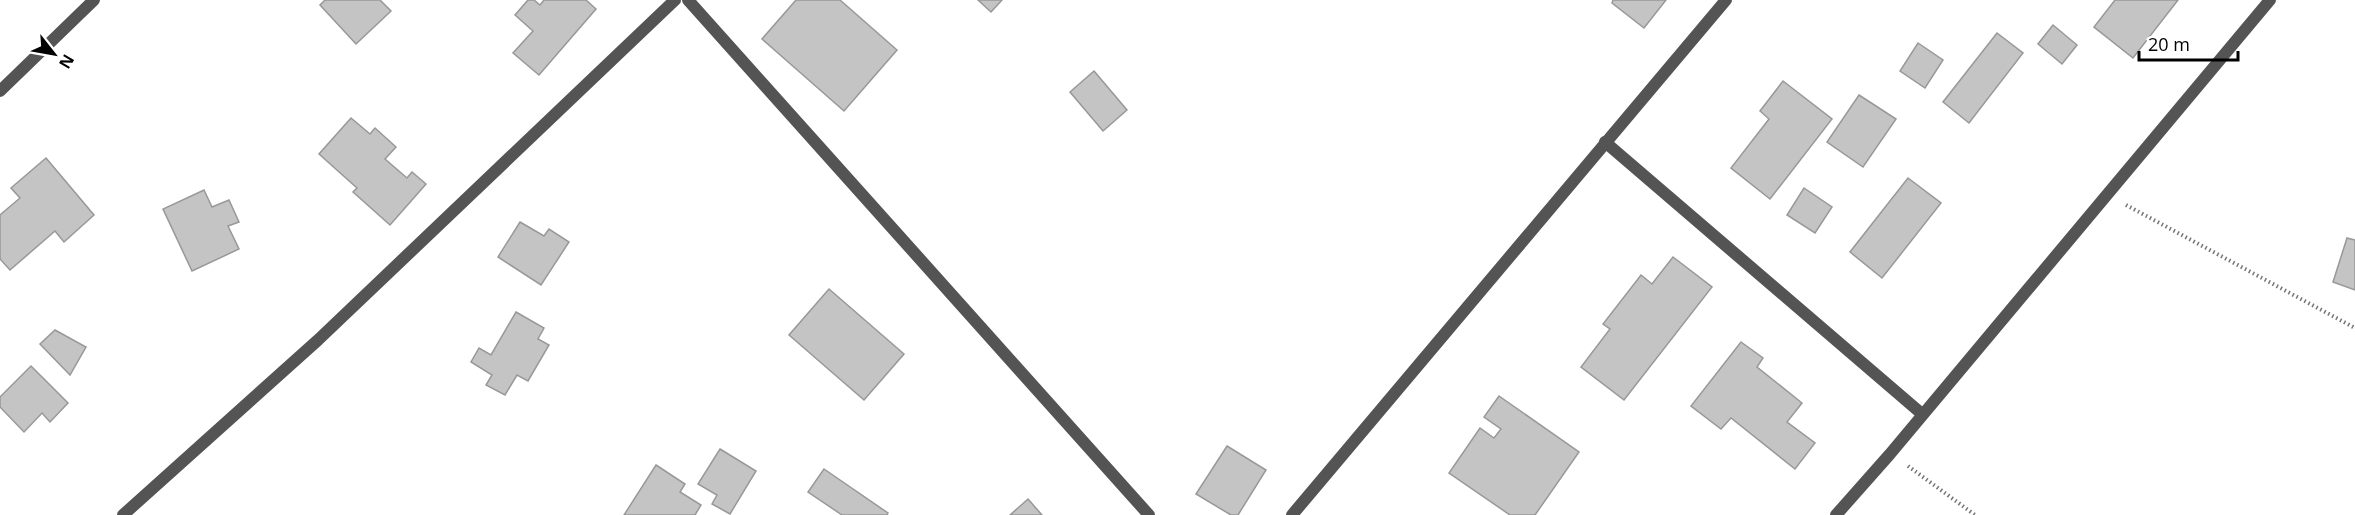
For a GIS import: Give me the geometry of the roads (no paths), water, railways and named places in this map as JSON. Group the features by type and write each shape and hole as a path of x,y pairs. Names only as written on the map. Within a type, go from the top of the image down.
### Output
{"street":[{"path":"0,91 94,0"},
{"path":"123,515 318,340 675,0"},
{"path":"688,0 1149,515"},
{"path":"1292,515 1726,0"},
{"path":"1836,515 1890,454 2270,0"},
{"path":"1605,141 1922,414"}]}
